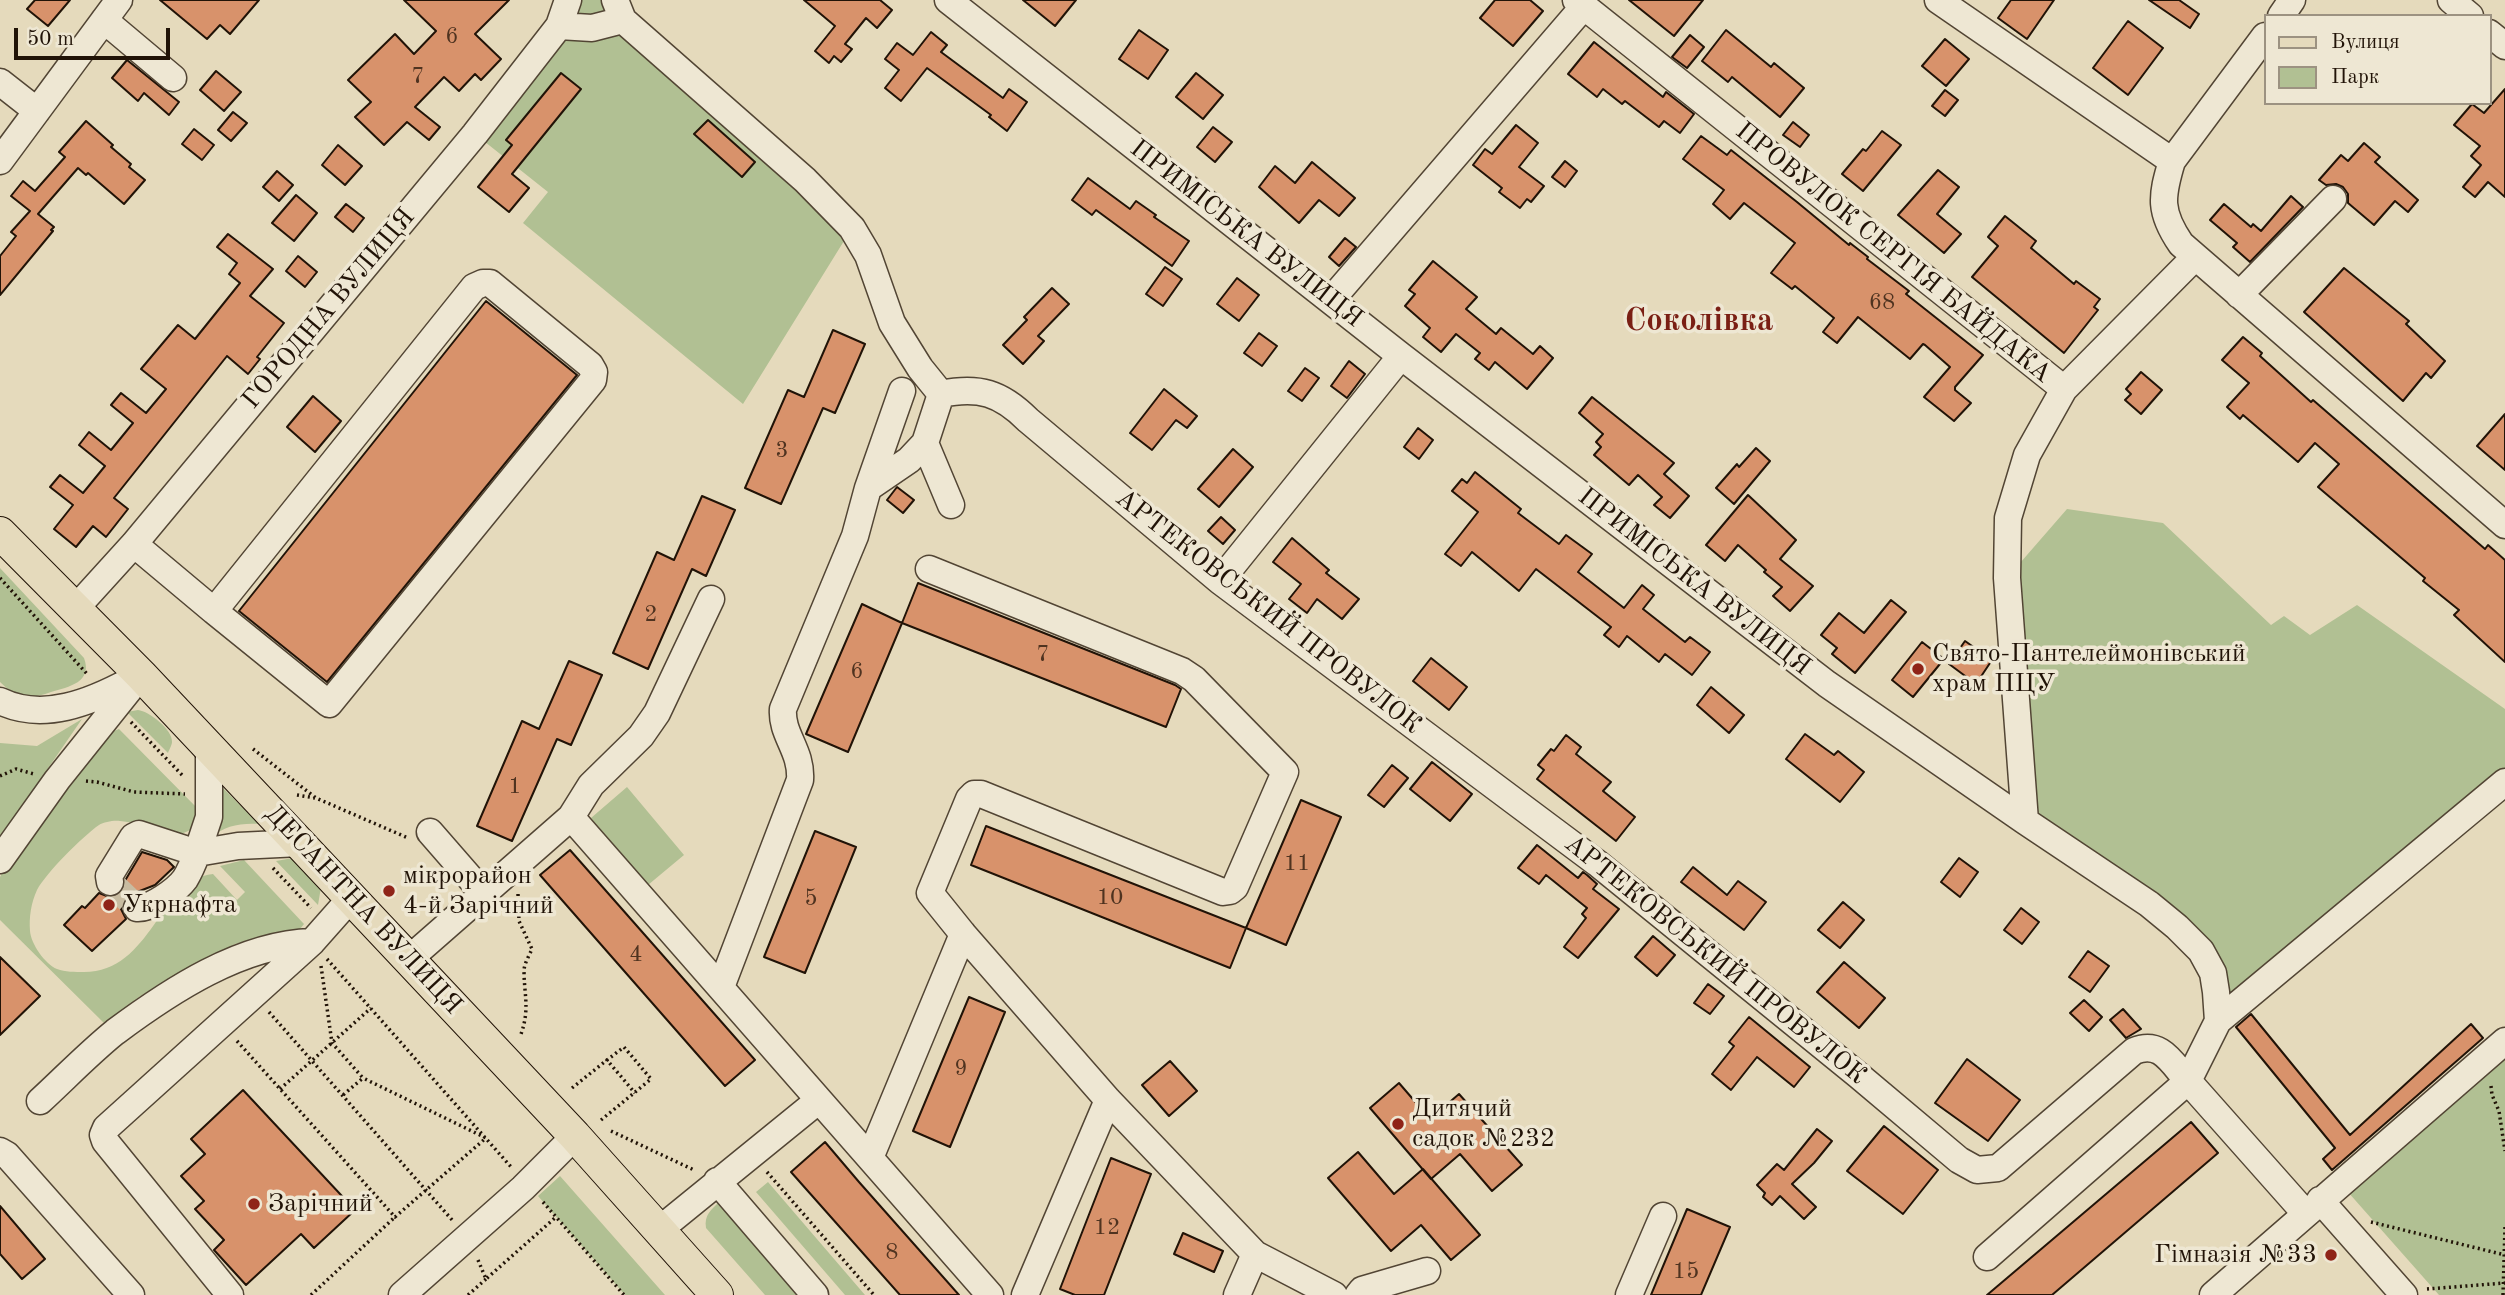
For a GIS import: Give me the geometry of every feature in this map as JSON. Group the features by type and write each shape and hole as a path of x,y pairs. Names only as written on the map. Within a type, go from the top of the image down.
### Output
{"main road":[{"name":"ДЕСАНТНА ВУЛИЦЯ","path":"0,533 141,675 409,959 588,1128 659,1230 717,1295"}],"street":[{"name":"ГОРОДНА ВУЛИЦЯ","path":"75,609 134,544 475,134 559,26 568,0"},
{"name":"ПРИМІСЬКА ВУЛИЦЯ","path":"948,0 1401,356 1827,684 2149,904 2201,951 2213,973 2218,1021"},
{"path":"1938,0 2172,161"},
{"path":"2451,0 2468,14"},
{"path":"1331,300 1580,3"},
{"name":"ПРОВУЛОК СЕРГІЯ БАЙДАКА","path":"1580,3 2064,389 2195,257"},
{"path":"0,161 112,10 173,78"},
{"path":"559,26 592,28 619,10 805,180 852,228 868,255 892,323 920,368 942,394 925,443 909,460 868,488"},
{"path":"2491,35 2505,46"},
{"path":"2264,37 2172,161 2162,193 2169,227 2195,257 2505,525"},
{"path":"0,82 37,111"},
{"path":"2239,295 2333,199"},
{"path":"134,544 214,611 324,702 329,704 593,380 594,372 590,365 490,283 474,286 214,611"},
{"path":"1220,581 1401,356"},
{"path":"2025,821 2007,578 2008,518 2027,455 2064,389"},
{"name":"АРТЕКОВСЬКИЙ ПРОВУЛОК","path":"942,394 962,390 988,393 1012,404 1220,581 1597,863 1959,1160 1978,1170 1998,1168 2134,1051 2145,1046 2160,1050 2188,1081"},
{"path":"721,987 800,780 801,764 782,720 783,709 855,536 868,488 901,391"},
{"path":"925,443 951,505"},
{"path":"929,569 1182,671 1285,772 1235,887 1230,891 1223,891 981,794 974,794 969,799 930,893 1108,1100 1255,1254 1334,1295"},
{"path":"409,959 571,817 591,785 640,736 657,713 711,599"},
{"path":"0,701 26,710 75,706 106,694 141,675"},
{"path":"0,860 57,780 141,675"},
{"path":"137,908 149,906 180,886 188,875 209,817 209,748"},
{"path":"1987,1257 2188,1081 2218,1021 2503,788"},
{"path":"571,817 990,1295"},
{"path":"430,832 484,894"},
{"path":"110,882 109,876 134,837 139,834 197,853 238,846 300,843"},
{"path":"230,1295 105,1141 103,1135 106,1128 254,994 315,946 351,898"},
{"path":"870,1158 963,934"},
{"path":"40,1101 114,1033 198,976 269,947 289,942 315,946"},
{"path":"2213,1295 2496,1048"},
{"path":"2188,1081 2402,1293"},
{"path":"659,1230 819,1100"},
{"path":"1025,1295 1108,1100"},
{"path":"402,1295 588,1128"},
{"path":"0,1151 7,1155 131,1295"},
{"path":"717,1181 815,1295"},
{"path":"1629,1295 1663,1216"},
{"path":"1237,1295 1255,1254"},
{"path":"1357,1295 1362,1290 1427,1271"}],"path":[{"path":"0,578 106,694"},
{"path":"253,750 316,798 407,838 430,832"},
{"path":"0,776 16,769 57,780 97,782 134,792 188,794"},
{"path":"297,795 316,798"},
{"path":"509,872 516,885 519,921 532,949 523,968 526,999 525,1022 521,1034"},
{"path":"315,946 624,1295"},
{"path":"315,946 331,1043 363,1078 486,1138"},
{"path":"254,994 467,1237 486,1279"},
{"path":"280,1089 371,1008"},
{"path":"222,1024 395,1217"},
{"path":"572,1088 624,1047 651,1079 588,1128"},
{"path":"2496,1048 2492,1095 2499,1111 2505,1151"},
{"path":"607,1060 635,1093"},
{"path":"343,1095 363,1078"},
{"path":"611,1131 717,1181"},
{"path":"312,1295 395,1217 486,1138"},
{"path":"751,1154 874,1295"},
{"path":"468,1295 556,1217"},
{"path":"2369,1221 2505,1255"},
{"path":"2503,1295 2505,1227"},
{"path":"2402,1293 2504,1283"}],"green space":[{"path":"568,0 615,0 852,228 743,404 523,223 548,192 475,134"},
{"path":"2067,509 2163,523 2271,625 2284,616 2310,635 2357,605 2505,709 2505,782 2218,1021 2201,951 2025,821 2007,578"},
{"path":"0,568 84,658 85,673 78,682 38,696 27,697 14,693 0,682"},
{"path":"138,710 154,717 169,732 172,742 168,753 127,712"},
{"path":"82,719 0,838 0,743 37,746"},
{"path":"119,729 200,811 199,824 188,831 168,835 118,821 104,823 92,830 56,865 35,895 30,931 43,958 57,969 67,971 84,972 107,968 125,958 140,943 166,908 195,880 213,874 237,900 245,892 220,866 244,860 304,924 300,929 235,944 139,997 105,1024 0,920 0,877 109,733"},
{"path":"219,784 259,824 233,826 210,838"},
{"path":"627,787 684,855 648,885 591,818"},
{"path":"293,858 321,887 318,905 276,861"},
{"path":"2505,1041 2505,1295 2439,1295 2340,1183"},
{"path":"560,1176 665,1295 625,1295 538,1196"},
{"path":"768,1182 865,1295 845,1295 756,1192"},
{"path":"720,1201 802,1295 765,1295 706,1228 707,1216"}],"building":[{"path":"35,0 70,0 48,26 27,9"},
{"path":"160,0 259,0 230,34 220,25 207,39"},
{"path":"404,0 509,0 475,34 501,59 481,80 475,74 459,91 444,77 415,107 440,127 429,140 407,122 384,145 355,117 371,102 348,80 395,34 414,54 436,31"},
{"path":"804,0 880,0 892,10 877,28 866,18 845,44 852,49 841,62 834,56 829,63 815,51 835,26"},
{"path":"1023,0 1076,0 1055,26"},
{"path":"1495,0 1530,0 1543,11 1513,46 1480,18"},
{"path":"1629,0 1703,0 1674,36"},
{"path":"2011,0 2054,0 2027,39 1998,18"},
{"path":"2149,0 2179,0 2199,14 2190,28"},
{"path":"2128,21 2163,48 2128,95 2093,68"},
{"path":"1139,30 1168,50 1148,79 1119,59"},
{"path":"1726,30 1771,67 1774,63 1804,88 1780,117 1732,77 1728,82 1702,61"},
{"path":"931,32 947,45 941,52 1003,98 1009,89 1027,102 1007,131 989,117 991,115 927,68 901,101 885,88 899,70 885,59 897,43 913,55"},
{"path":"1690,35 1704,47 1687,68 1672,57"},
{"path":"1945,39 1969,59 1946,86 1922,66"},
{"path":"1594,42 1663,97 1666,92 1694,114 1680,133 1664,121 1659,127 1625,101 1622,104 1603,89 1597,97 1568,74"},
{"path":"127,60 179,102 169,115 144,93 138,101 112,78"},
{"path":"216,71 241,92 224,111 200,90"},
{"path":"561,73 581,89 512,174 529,188 509,212 478,187 512,145 506,140"},
{"path":"1196,73 1223,95 1203,119 1176,97"},
{"path":"2505,89 2505,197 2488,182 2475,197 2463,187 2481,165 2471,156 2480,146 2454,125 2471,105 2484,113"},
{"path":"1945,90 1958,100 1945,116 1932,106"},
{"path":"233,112 247,123 231,141 218,130"},
{"path":"708,120 755,162 742,177 694,134"},
{"path":"86,121 131,164 129,167 145,180 124,204 88,173 86,175 78,168 38,214 54,227 51,230 53,231 0,295 0,256 16,236 11,232 30,211 11,196 23,181 35,191 65,157 59,152"},
{"path":"1793,122 1809,135 1800,147 1783,135"},
{"path":"1516,125 1538,143 1519,167 1544,186 1531,202 1527,199 1520,208 1499,192 1502,188 1473,165 1485,149 1492,154"},
{"path":"1213,127 1232,142 1215,162 1197,147"},
{"path":"194,129 214,145 202,160 182,144"},
{"path":"1882,131 1901,145 1863,191 1842,174"},
{"path":"1701,136 1727,155 1731,150 1849,245 1850,243 1868,257 1867,259 1909,291 1906,294 1983,355 1955,387 1955,390 1971,403 1954,421 1924,397 1950,367 1925,345 1910,359 1858,317 1837,343 1823,332 1834,318 1795,286 1792,289 1771,273 1795,243 1744,203 1730,219 1713,204 1724,190 1683,159"},
{"path":"2364,143 2380,157 2375,162 2418,200 2408,212 2395,201 2374,225 2348,203 2348,194 2343,187 2336,184 2326,185 2319,180 2341,155 2348,161"},
{"path":"338,145 362,166 345,185 322,165"},
{"path":"1565,161 1577,171 1565,187 1552,177"},
{"path":"1312,162 1355,198 1339,216 1319,200 1299,223 1259,187 1275,166 1295,183"},
{"path":"1938,170 1959,187 1937,214 1961,234 1944,253 1898,215"},
{"path":"277,171 293,185 279,201 263,187"},
{"path":"1088,178 1130,209 1136,201 1189,241 1172,266 1096,210 1092,215 1072,200"},
{"path":"296,195 317,213 294,241 272,223"},
{"path":"2291,196 2303,207 2250,262 2233,247 2237,243 2210,220 2224,204 2251,227 2253,224 2261,231"},
{"path":"346,204 364,218 353,232 335,217"},
{"path":"2005,216 2036,241 2031,248 2074,284 2076,281 2100,299 2094,307 2098,310 2064,353 1972,277 1998,246 1988,237"},
{"path":"228,234 273,269 250,296 284,323 257,357 260,359 248,374 227,356 114,498 128,509 106,537 93,526 76,547 54,529 73,505 50,487 60,475 83,493 105,466 79,445 89,432 111,450 133,423 111,405 121,393 146,413 166,389 141,369 178,325 195,339 240,283 229,274 237,263 217,247"},
{"path":"1345,238 1356,247 1339,266 1329,257"},
{"path":"298,256 317,272 305,287 286,271"},
{"path":"1433,261 1477,297 1466,309 1496,334 1501,328 1533,354 1540,346 1553,358 1527,389 1495,362 1489,370 1475,359 1480,353 1456,334 1441,352 1423,337 1430,328 1405,306 1415,294 1409,290"},
{"path":"1165,267 1182,279 1163,306 1146,294"},
{"path":"2344,268 2409,321 2406,324 2445,361 2431,378 2426,373 2403,401 2304,312"},
{"path":"1237,278 1259,295 1239,321 1217,304"},
{"path":"1052,288 1069,304 1038,336 1044,341 1023,364 1003,345 1027,320 1024,317"},
{"path":"486,301 577,375 327,682 239,611"},
{"path":"833,330 865,344 835,413 823,408 781,504 745,488 788,390 804,397"},
{"path":"1259,333 1277,346 1262,366 1244,353"},
{"path":"2243,337 2311,402 2313,400 2485,549 2488,545 2505,560 2505,662 2454,615 2459,610 2423,581 2425,578 2318,487 2339,464 2315,443 2298,462 2243,415 2240,419 2227,407 2249,383 2222,360"},
{"path":"1349,361 1365,374 1347,398 1331,386"},
{"path":"1305,368 1319,378 1302,401 1288,391"},
{"path":"2141,372 2162,390 2141,414 2125,400 2131,394 2126,389"},
{"path":"1164,389 1197,416 1187,428 1176,420 1152,450 1130,433"},
{"path":"313,396 341,421 315,452 287,427"},
{"path":"1592,397 1674,463 1664,474 1689,496 1670,518 1654,505 1662,497 1638,475 1629,485 1594,455 1601,447 1596,442 1603,434 1579,413"},
{"path":"2505,414 2505,470 2477,446"},
{"path":"1418,428 1433,440 1419,459 1404,447"},
{"path":"1756,448 1770,461 1734,504 1716,488 1737,464 1739,467"},
{"path":"1233,449 1253,467 1219,507 1198,489"},
{"path":"1475,472 1521,509 1518,513 1559,544 1566,535 1592,554 1578,572 1624,608 1642,585 1654,595 1643,609 1685,642 1690,637 1710,652 1692,675 1665,654 1659,662 1627,636 1619,647 1604,635 1611,627 1536,569 1519,591 1472,552 1461,566 1445,554 1478,512 1452,491 1462,479 1467,483"},
{"path":"897,487 914,500 903,513 887,500"},
{"path":"1748,495 1796,540 1780,559 1813,586 1790,611 1773,596 1782,587 1738,545 1725,561 1706,545"},
{"path":"702,496 735,510 706,576 692,569 648,669 613,653 657,552 674,560"},
{"path":"1221,517 1235,530 1223,544 1208,531"},
{"path":"1292,538 1329,570 1326,573 1359,599 1342,619 1317,599 1307,613 1289,599 1301,584 1273,562"},
{"path":"918,583 1175,685 1181,689 1166,727 902,623"},
{"path":"1891,600 1906,612 1855,673 1832,654 1837,648 1821,635 1839,613 1864,633"},
{"path":"862,604 902,623 848,752 806,734"},
{"path":"1965,641 1992,660 1976,684 1949,664"},
{"name":"Свято-Пантелеймонівський храм ПЦУ","path":"1922,642 1944,659 1913,697 1892,680"},
{"path":"1431,658 1467,687 1449,710 1413,681"},
{"path":"569,661 602,675 571,745 557,739 512,841 477,826 522,721 539,729"},
{"path":"1711,687 1744,715 1729,733 1697,705"},
{"path":"1805,734 1834,755 1838,751 1864,772 1840,802 1786,759"},
{"path":"1566,735 1581,747 1576,754 1611,782 1603,791 1635,817 1616,841 1537,779 1544,770 1538,765 1551,749 1554,751"},
{"path":"1432,762 1472,794 1450,821 1410,789"},
{"path":"1392,765 1408,778 1384,807 1368,795"},
{"path":"1301,800 1341,817 1286,945 1246,928"},
{"path":"986,826 1246,928 1230,968 971,865"},
{"path":"815,831 856,847 805,973 764,957"},
{"path":"1537,845 1578,878 1583,872 1587,875 1597,884 1593,889 1619,909 1578,958 1564,947 1586,918 1582,914 1587,908 1546,875 1539,884 1518,868"},
{"path":"570,850 755,1060 725,1086 540,875"},
{"path":"142,852 167,860 174,867 155,885 127,896 121,909 126,919 92,951 64,925 99,893 112,898 120,894"},
{"path":"1959,858 1978,872 1960,897 1941,882"},
{"path":"1693,867 1727,895 1738,881 1766,902 1744,930 1681,882"},
{"path":"1843,902 1864,920 1840,948 1818,930"},
{"path":"2021,908 2039,922 2022,944 2004,930"},
{"path":"1653,936 1675,955 1657,976 1635,957"},
{"path":"2088,951 2109,966 2090,992 2069,977"},
{"path":"0,957 40,996 0,1035"},
{"path":"1844,962 1885,998 1859,1028 1817,992"},
{"path":"1708,984 1724,996 1710,1014 1694,1003"},
{"path":"969,997 1005,1012 950,1147 913,1131"},
{"path":"2084,1000 2102,1017 2089,1031 2070,1013"},
{"path":"2123,1009 2141,1029 2126,1038 2110,1020"},
{"path":"2251,1014 2350,1135 2471,1024 2483,1038 2332,1170 2323,1159 2335,1148 2236,1027"},
{"path":"1749,1017 1810,1067 1794,1087 1757,1057 1731,1090 1712,1074 1734,1046 1729,1042"},
{"path":"1967,1059 2020,1100 1988,1141 1935,1103"},
{"path":"1170,1061 1197,1091 1169,1116 1142,1085"},
{"path":"1399,1083 1430,1119 1459,1094 1522,1165 1492,1191 1460,1154 1431,1179 1370,1108"},
{"path":"243,1090 355,1210 314,1248 301,1234 246,1285 214,1250 224,1240 195,1209 204,1201 181,1176 205,1154 191,1139"},
{"path":"2191,1122 2218,1153 2052,1295 1987,1295"},
{"path":"1884,1126 1938,1170 1903,1214 1847,1171"},
{"path":"1817,1129 1832,1141 1792,1184 1816,1207 1804,1219 1780,1196 1772,1205 1763,1197 1765,1193 1757,1185 1777,1164 1784,1170"},
{"path":"825,1142 959,1295 900,1295 791,1172"},
{"path":"1358,1152 1394,1194 1423,1169 1480,1235 1451,1260 1421,1225 1391,1251 1328,1178"},
{"path":"1111,1158 1151,1174 1104,1295 1075,1295 1060,1289"},
{"path":"0,1206 45,1259 22,1279 0,1254"},
{"path":"1687,1209 1730,1227 1701,1295 1651,1295"},
{"path":"1183,1233 1223,1251 1214,1272 1174,1254"}],"tunnel":[{"path":"110,882 137,908"}],"place":[{"name":"Свято-Пантелеймонівський храм ПЦУ","path":"1918,669"},
{"name":"мікрорайон 4-й Зарічний","path":"389,891"},
{"name":"Укрнафта","path":"109,905"},
{"name":"Дитячий садок №232","path":"1398,1124"},
{"name":"Зарічний","path":"254,1204"},
{"name":"Гімназія №33","path":"2331,1255"}],"district":[{"name":"Соколівка","path":"1699,321"}]}
